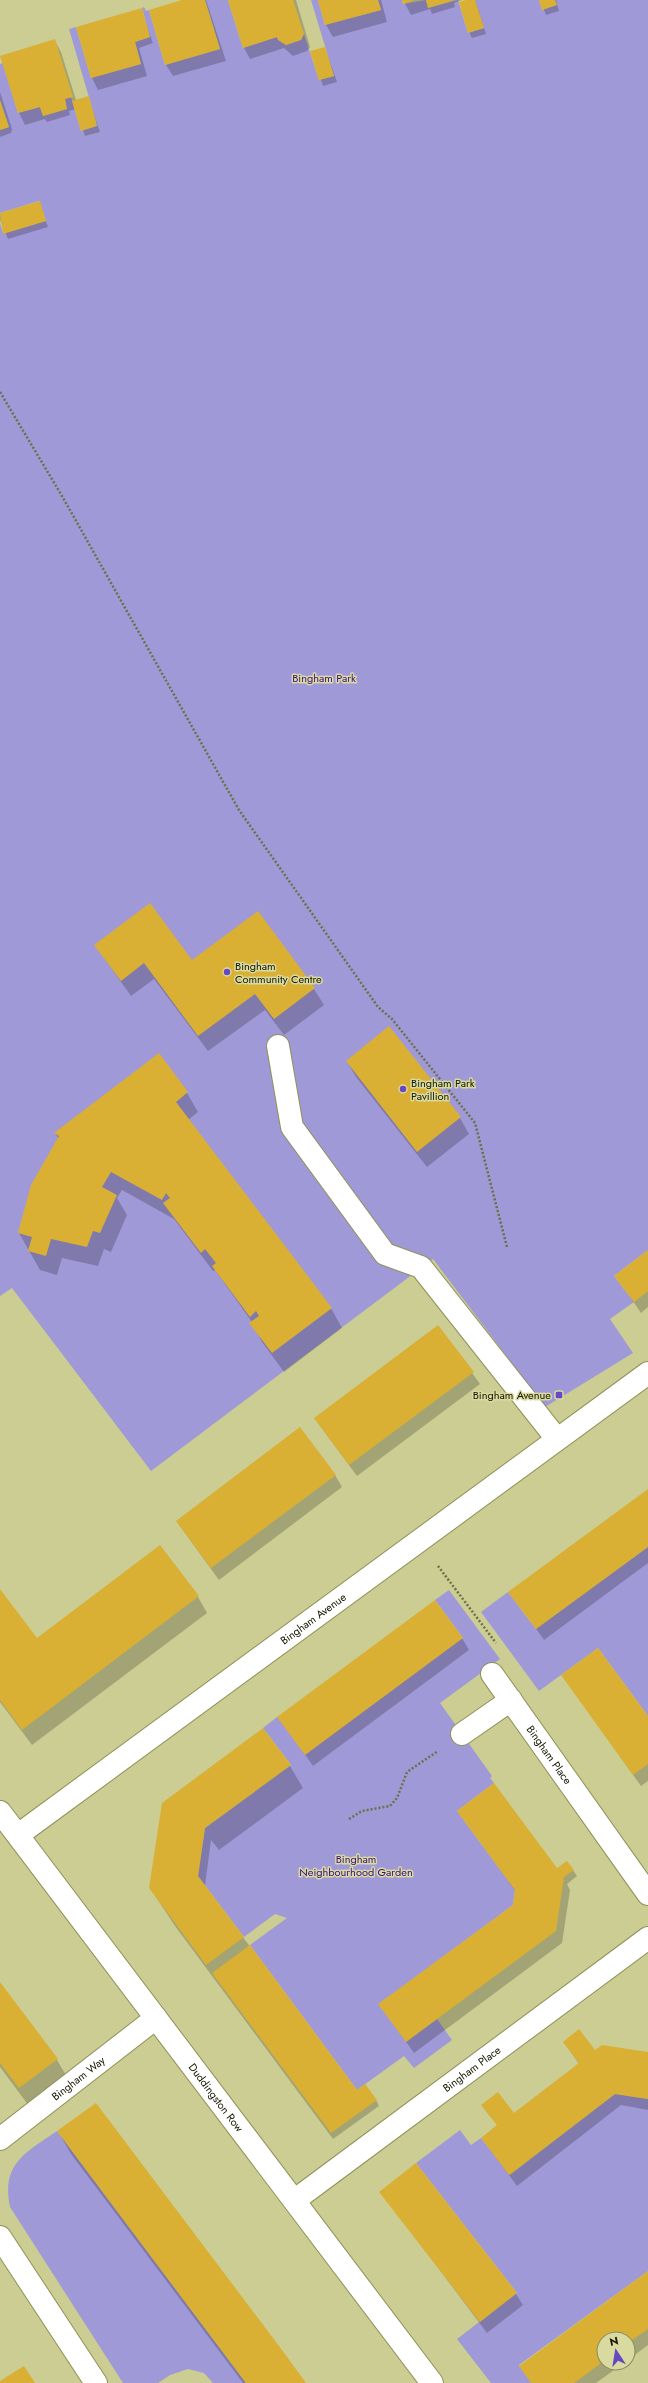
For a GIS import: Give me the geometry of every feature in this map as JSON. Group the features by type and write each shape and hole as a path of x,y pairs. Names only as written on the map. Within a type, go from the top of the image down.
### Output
{"street":[{"path":"278,1046 292,1127 385,1254 421,1267 557,1439"},
{"name":"Bingham Avenue","path":"18,1835 648,1373"},
{"name":"Bingham Place","path":"492,1674 648,1894"},
{"path":"462,1734 511,1700"},
{"name":"Duddingston Row","path":"0,1812 432,2383"},
{"name":"Bingham Place","path":"295,2200 648,1938"},
{"name":"Bingham Way","path":"0,2139 156,2018"},
{"path":"0,2237 96,2383"}],"path":[{"path":"0,392 62,496 239,810 378,1007 392,1019 475,1123 507,1247"},
{"path":"419,1541 510,1662 492,1674"},
{"path":"349,1819 362,1811 390,1806 397,1798 408,1772 462,1734"}],"green space":[{"name":"Bingham Park","path":"205,0 228,0 243,48 277,37 286,45 300,40 304,34 319,80 334,76 311,0 318,0 325,25 381,10 378,0 402,0 403,4 426,0 428,8 458,0 468,33 484,28 475,0 539,0 542,10 556,5 555,0 648,0 648,1250 614,1276 634,1302 610,1319 633,1353 545,1407 433,1259 151,1471 12,1288 0,1296 0,223 3,233 46,221 39,201 0,213 0,130 9,127 0,99 0,64 3,63 18,113 40,107 43,116 67,109 65,99 71,97 81,131 97,125 69,29 76,27 91,78 141,64 135,42 150,37 142,8 144,7 146,11 149,10 165,65 220,49"},
{"path":"648,1547 648,1716 598,1648 539,1691 481,1612 508,1592 536,1629"},
{"name":"Bingham Neighbourhood Garden","path":"449,1590 500,1659 440,1703 492,1776 490,1778 494,1783 457,1811 515,1890 513,1905 440,1959 406,2042 437,2019 452,2040 414,2068 404,2056 357,2090 250,1945 287,1918 275,1914 244,1937 198,1876 205,1828 291,1765 263,1728 277,1717 463,1638 435,1600"},
{"path":"615,2094 648,2099 648,2271 519,2365 531,2383 491,2383 457,2339 517,2293 416,2163 460,2130 471,2145 481,2138 510,2175"},
{"path":"57,2131 246,2383 213,2383 204,2373 188,2369 170,2375 158,2383 123,2383 10,2207 8,2192 12,2170 26,2153"}],"building":[{"path":"182,0 205,0 220,49 165,65 149,10"},
{"path":"228,0 293,0 304,34 301,40 286,45 278,40 277,37 243,48"},
{"path":"318,0 378,0 381,10 325,25"},
{"path":"402,0 415,0 403,4"},
{"path":"426,0 454,0 428,8"},
{"path":"475,0 484,28 468,33 459,2"},
{"path":"539,0 555,0 557,5 542,10"},
{"path":"142,8 150,37 135,42 141,64 91,78 76,27"},
{"path":"55,39 73,97 65,99 67,109 43,116 40,107 18,113 0,56"},
{"path":"325,47 334,76 319,80 310,51"},
{"path":"89,96 97,126 81,131 72,101"},
{"path":"0,101 9,127 0,130"},
{"path":"40,201 46,221 3,234 0,213"},
{"name":"Bingham Community Centre","path":"150,903 192,960 258,911 315,988 274,1019 255,994 198,1036 144,963 121,981 94,945"},
{"name":"Bingham Park Pavillion","path":"389,1026 461,1117 417,1152 346,1061"},
{"path":"159,1053 188,1092 176,1102 332,1308 272,1353 249,1323 259,1316 256,1311 250,1317 212,1266 216,1263 205,1249 201,1253 163,1203 170,1198 166,1193 162,1200 111,1172 102,1187 117,1195 100,1233 93,1231 87,1247 51,1239 46,1256 28,1251 32,1237 18,1233 31,1185 59,1136 54,1133"},
{"path":"648,1250 648,1291 634,1302 614,1276"},
{"path":"438,1325 474,1372 349,1465 314,1418"},
{"path":"300,1427 336,1475 211,1568 176,1521"},
{"path":"648,1489 648,1547 536,1629 508,1592"},
{"path":"160,1545 199,1596 22,1730 0,1700 0,1589 37,1638"},
{"path":"435,1600 463,1638 305,1755 277,1717"},
{"path":"598,1648 648,1716 648,1764 633,1775 561,1675"},
{"path":"263,1728 291,1765 205,1828 198,1876 244,1937 206,1965 149,1888 162,1803"},
{"path":"494,1783 557,1868 567,1861 574,1870 564,1877 556,1931 406,2042 378,2004 513,1905 515,1890 457,1811"},
{"path":"250,1945 357,2090 365,2084 377,2100 331,2133 212,1973"},
{"path":"0,1982 58,2059 19,2088 0,2063"},
{"path":"579,2029 595,2050 602,2045 648,2052 648,2099 615,2094 509,2175 481,2138 497,2125 481,2105 498,2092 514,2113 579,2063 563,2042"},
{"path":"96,2103 306,2383 246,2383 119,2214 57,2131"},
{"path":"416,2163 517,2293 480,2322 379,2192"},
{"path":"648,2271 648,2329 636,2337 636,2331 596,2331 596,2367 574,2383 531,2383 519,2366"},
{"path":"24,2366 35,2383 0,2383 0,2381"}],"place":[{"name":"Bingham Community Centre","path":"227,972"},
{"name":"Bingham Park Pavillion","path":"403,1089"},
{"name":"Bingham Avenue","path":"559,1395"}]}
